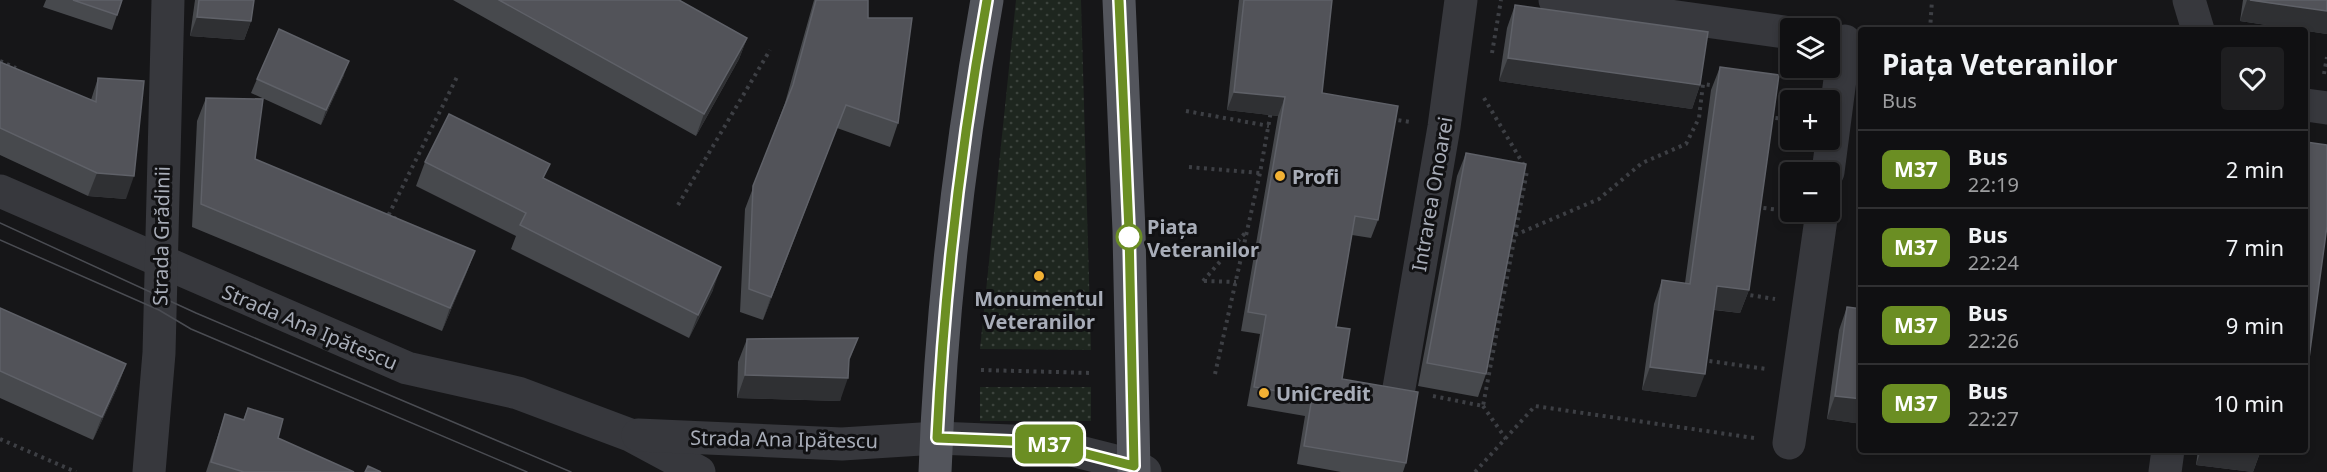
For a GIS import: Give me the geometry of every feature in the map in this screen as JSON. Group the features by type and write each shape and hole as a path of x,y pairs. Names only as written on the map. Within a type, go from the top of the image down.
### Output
{"main road":[{"path":"935,472 942,333 955,210 987,0"},
{"path":"1119,0 1138,470"}],"street":[{"name":"Strada Grădinii","path":"149,472 159,353 168,0"},
{"name":"Intrarea Onoarei","path":"1398,388 1444,127 1461,0"},
{"path":"1555,0 1780,31"},
{"path":"2189,0 2197,27"},
{"path":"1828,162 1845,41"},
{"path":"2308,105 2327,108"},
{"name":"Strada Ana Ipătescu","path":"0,191 407,368 518,393 630,435 699,472"},
{"path":"1790,443 1821,222"},
{"name":"Strada Ana Ipătescu","path":"630,435 842,444 937,438"},
{"path":"937,438 1040,442 1138,470"},
{"path":"2165,472 2168,453"}],"path":[{"path":"1492,55 1501,0"},
{"path":"1930,27 1932,0"},
{"path":"678,205 770,50"},
{"path":"0,62 21,70"},
{"path":"398,220 389,214 457,77"},
{"path":"1515,234 1599,199 1642,163 1686,144 1699,118 1703,84 1726,87"},
{"path":"1483,406 1527,171 1484,99 1486,88"},
{"path":"1760,92 1780,95"},
{"path":"1215,374 1260,173 1271,102"},
{"path":"1186,111 1269,126"},
{"path":"1768,117 1780,119"},
{"path":"1381,118 1444,127"},
{"path":"1189,167 1260,173"},
{"path":"1516,169 1527,171"},
{"path":"1755,207 1780,210"},
{"path":"1236,282 1203,281 1248,229"},
{"path":"981,370 1092,373"},
{"path":"1398,388 1483,406 1506,439"},
{"path":"1475,472 1534,406 1790,443"},
{"path":"0,439 76,472"}],"shaded area":[{"path":"1016,0 1081,0 1091,350 980,349"},
{"path":"980,387 1091,387 1091,421 980,421"}],"building":[{"path":"73,0 122,0 117,15"},
{"path":"199,0 254,0 251,21 197,17"},
{"path":"499,0 679,0 747,38 704,114"},
{"path":"816,0 868,0 868,18 912,18 898,123 846,105 771,297 749,289 753,186 793,85"},
{"path":"1244,0 1332,0 1322,93 1398,106 1378,220 1355,216 1336,327 1350,329 1342,379 1418,392 1406,463 1304,446 1312,397 1254,387 1266,315 1248,312 1285,97 1234,92"},
{"path":"2250,0 2327,0 2327,11"},
{"path":"1515,5 1708,32 1700,85 1508,58"},
{"path":"279,29 349,61 326,110 257,79"},
{"path":"0,62 96,102 98,78 144,81 134,176 97,173 0,128"},
{"path":"1720,67 1779,75 1749,290 1717,286 1705,374 1650,367 1662,280 1690,284"},
{"path":"206,98 263,99 255,159 475,251 450,308 201,204"},
{"path":"449,114 550,164 543,178 721,267 698,315 520,225 526,213 425,162"},
{"path":"2308,142 2327,145 2327,226 2308,366"},
{"path":"1466,153 1526,164 1486,374 1427,363"},
{"path":"1847,307 1858,308 1858,399 1835,396"},
{"path":"0,308 126,364 102,417 0,371"},
{"path":"858,338 849,359 848,378 745,375 747,339"},
{"path":"248,408 283,419 278,438 354,472 244,472 211,462 225,414 244,420"},
{"path":"368,466 381,472 365,472"}],"tram line":[{"path":"0,223 196,313 571,472"},
{"path":"0,240 159,310 191,329 527,472"}],"bus line":[{"name":"M37","path":"987,0 955,210 942,333 937,438 1040,442 1134,466 1129,231 1119,0"}],"place":[{"name":"Profi","path":"1280,176"},
{"name":"Piața Veteranilor","path":"1129,237"},
{"name":"Monumentul Veteranilor","path":"1039,276"},
{"name":"UniCredit","path":"1264,393"}]}
